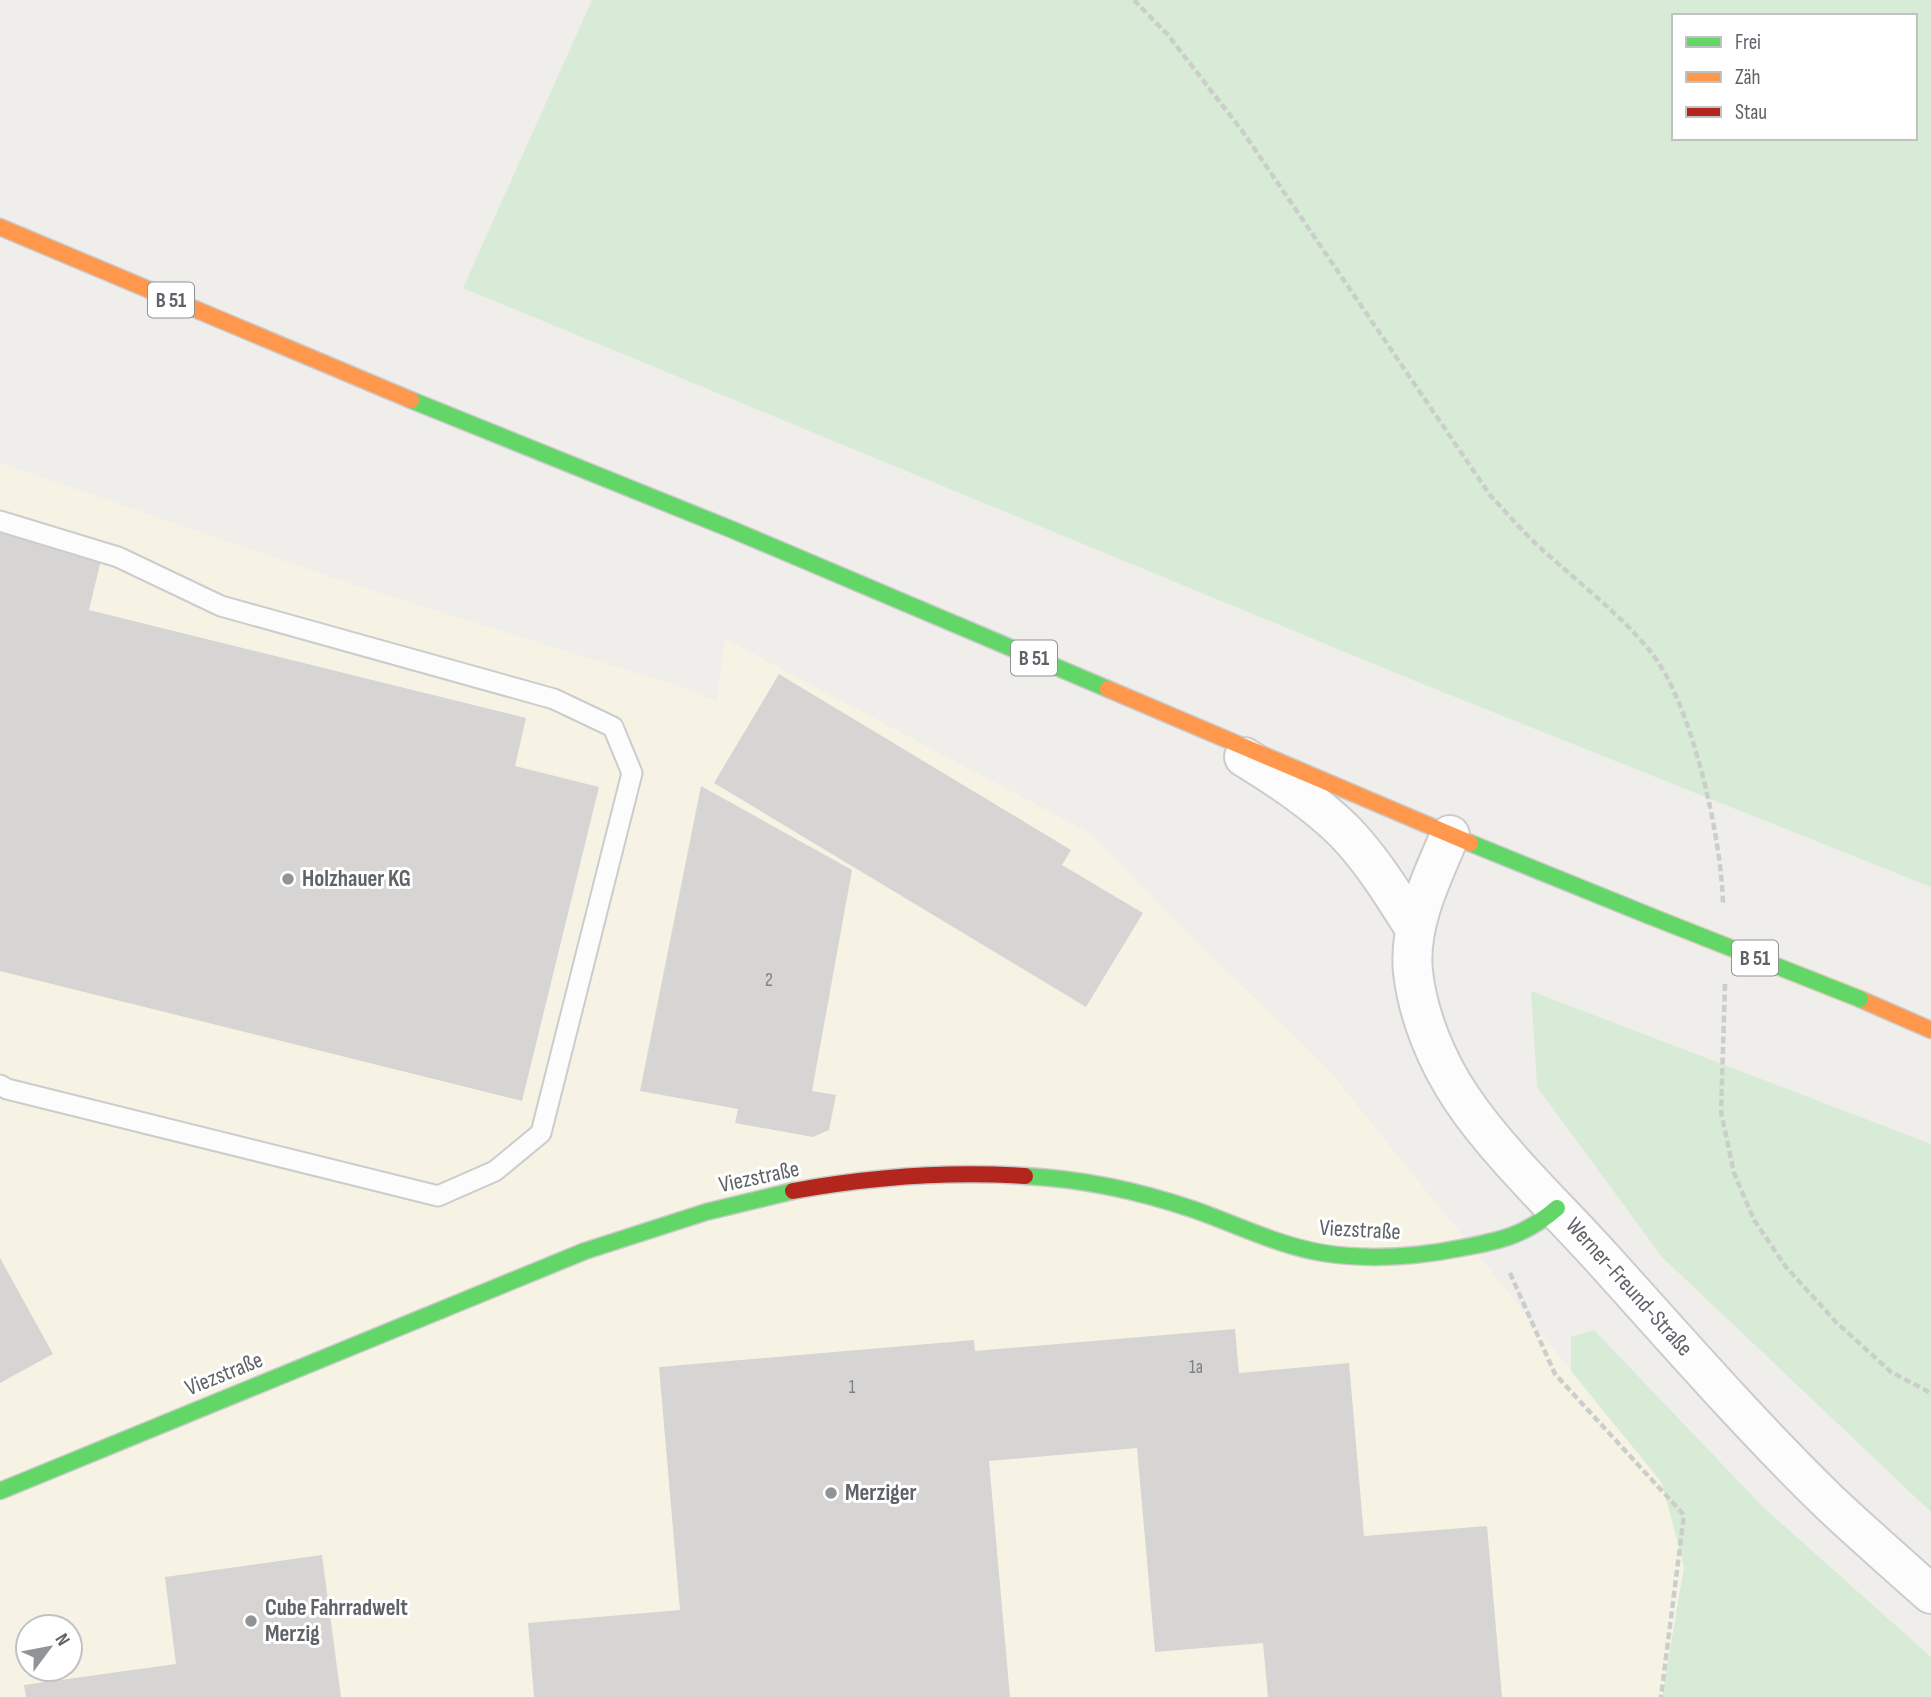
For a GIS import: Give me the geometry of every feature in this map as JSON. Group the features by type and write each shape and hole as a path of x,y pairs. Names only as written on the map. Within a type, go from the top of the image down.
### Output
{"main road":[{"name":"B 51","path":"0,228 342,372 708,519 1450,835 1931,1030"},
{"name":"Viezstraße","path":"0,1491 586,1251 667,1223 749,1201 855,1181 937,1174 1016,1175 1099,1186 1182,1205 1275,1242 1326,1255 1385,1258 1444,1252 1495,1241 1519,1234 1536,1225 1557,1208"}],"street":[{"path":"1188,724 1260,767 1345,832 1377,870 1415,929"},
{"name":"Werner-Freund-Straße","path":"1450,835 1428,887 1415,929 1413,971 1423,1018 1439,1059 1462,1099 1711,1378 1828,1500 1931,1594"}],"lane":[{"path":"0,521 118,557 221,607 554,699 613,727 632,773 541,1133 495,1171 438,1196 7,1089 0,1085"}],"path":[{"path":"1134,0 1168,35 1243,132 1490,495 1530,537 1616,615 1652,653 1668,682 1691,736 1713,820 1724,918"},
{"path":"1725,981 1721,1112 1734,1173 1754,1220 1786,1267 1836,1322 1891,1372 1931,1393"},
{"path":"1495,1241 1555,1374 1684,1516 1661,1697"}],"shaded area":[{"path":"0,463 357,586 672,684 717,701 725,639 1088,832 1327,1068 1662,1483 1684,1567 1662,1697 0,1697"}],"green space":[{"path":"592,0 1931,0 1931,887 1420,683 463,288"},
{"path":"1531,991 1931,1144 1931,1512 1662,1257 1537,1087"},
{"path":"1594,1330 1763,1507 1931,1657 1931,1697 1662,1697 1684,1567 1662,1483 1571,1371 1571,1337"}],"building":[{"name":"Holzhauer KG","path":"0,527 103,552 89,610 526,718 515,766 599,787 522,1101 0,971"},
{"path":"779,674 1071,850 1062,865 1143,913 1086,1007 714,783"},
{"path":"701,786 852,870 812,1091 836,1095 829,1130 813,1137 735,1123 738,1109 640,1091"},
{"path":"0,1258 53,1354 0,1383"},
{"name":"Merziger","path":"1235,1329 1239,1373 1349,1363 1364,1536 1487,1526 1502,1697 1268,1697 1263,1643 1155,1652 1137,1448 989,1461 1010,1697 534,1697 528,1623 680,1610 659,1367 974,1340 975,1351"},
{"name":"Cube Fahrradwelt Merzig","path":"322,1555 341,1697 26,1697 24,1685 84,1683 84,1677 176,1664 165,1577"}],"traffic: fast":[{"path":"411,400 733,530 1108,689"},
{"path":"1470,843 1650,916"},
{"path":"1650,916 1860,999"},
{"path":"1025,1176 1131,1191 1192,1209 1289,1245 1323,1253 1357,1256 1427,1254 1488,1243 1523,1231 1557,1208"},
{"path":"0,1491 585,1251 706,1212 793,1191"}],"traffic: slow":[{"path":"0,227 411,400"},
{"path":"1108,689 1470,843"},
{"path":"1860,999 1931,1030"}],"traffic: jam":[{"path":"793,1191 909,1176 1025,1176"}],"place":[{"name":"Holzhauer KG","path":"288,879"},
{"name":"Merziger","path":"831,1493"},
{"name":"Cube Fahrradwelt Merzig","path":"251,1621"}]}
